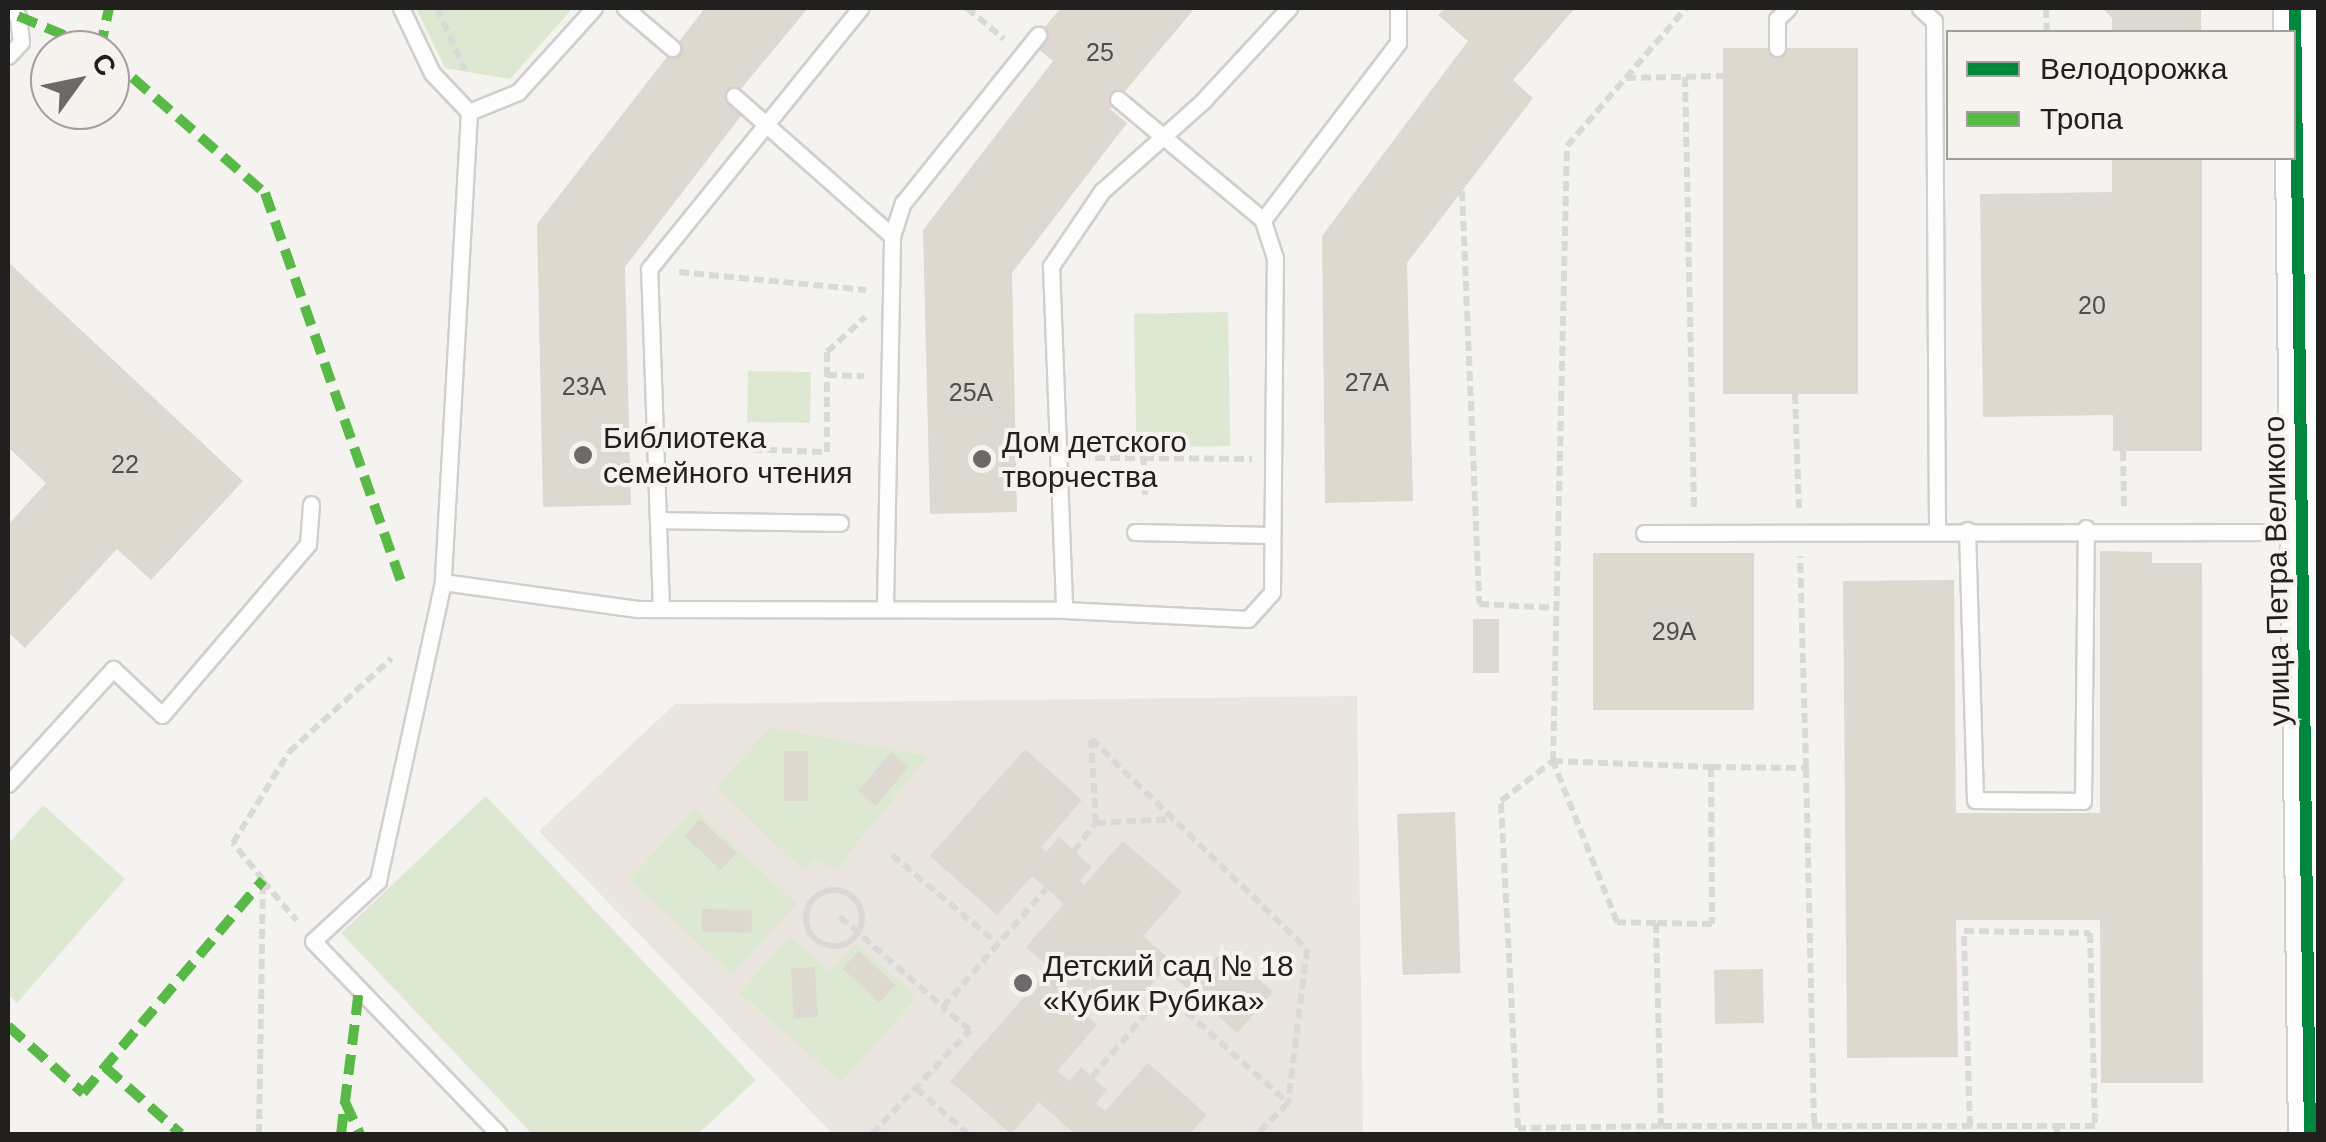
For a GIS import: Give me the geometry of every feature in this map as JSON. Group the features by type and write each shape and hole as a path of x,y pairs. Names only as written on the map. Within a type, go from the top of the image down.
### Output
{"street":[{"name":"улица Петра Великого","path":"2296,83 2310,1134"}],"lane":[{"path":"8,56 21,42 18,16 9,8"},
{"path":"401,8 432,73 469,112 443,582 378,881 314,941 500,1134"},
{"path":"469,112 518,92 594,8"},
{"path":"624,8 672,48"},
{"path":"661,609 649,269 860,8"},
{"path":"1064,610 1051,266 1102,191 1164,136 1289,8"},
{"path":"1777,48 1776,19 1788,8"},
{"path":"1920,8 1934,21 1942,123 1937,530"},
{"path":"1263,220 1398,43 1395,9"},
{"path":"886,606 892,236 903,202 1019,52 1038,34"},
{"path":"734,96 892,236"},
{"path":"443,582 661,609 886,606 1248,619 1272,592 1275,258 1263,220 1118,100"},
{"path":"8,784 112,669 162,716 308,544 311,504"},
{"path":"658,520 840,523"},
{"path":"1644,532 2125,527 2302,532"},
{"path":"1967,530 1975,800 2083,801 2086,528"},
{"path":"1135,532 1272,536"}],"path":[{"path":"966,8 1019,52"},
{"path":"1686,8 1566,146 1553,761 1617,922 1712,924 1711,767"},
{"path":"1625,78 1724,76"},
{"path":"1685,77 1694,532"},
{"path":"1462,191 1480,604 1557,608"},
{"path":"649,269 892,292"},
{"path":"655,446 826,452 827,352 892,292"},
{"path":"827,375 890,376"},
{"path":"1795,394 1814,1126"},
{"path":"2122,451 2125,527"},
{"path":"1056,458 1273,459"},
{"path":"1144,458 1146,495"},
{"path":"314,941 234,843 289,752 392,658"},
{"path":"1074,851 1096,823 1091,739 1307,949 1288,1103 1257,1134"},
{"path":"1806,768 1553,761 1501,800 1518,1131 1661,1126 1970,1126 2057,1130 2095,1126 2090,933 1964,932 1970,1126"},
{"path":"1096,823 1174,819"},
{"path":"892,855 998,944"},
{"path":"259,1134 262,880"},
{"path":"943,1007 1046,889"},
{"path":"828,891 846,893 860,906 858,933 843,945 818,940 808,926 808,908 828,891"},
{"path":"840,917 970,1030 872,1134"},
{"path":"1656,922 1661,1126"},
{"path":"1092,1076 1164,992 1288,1103"},
{"path":"916,1088 968,1134"}],"shaded area":[{"name":"Детский сад № 18 «Кубик Рубика»","path":"1357,696 1363,1134 833,1134 539,831 675,704"}],"green space":[{"path":"416,8 573,8 510,79 445,68"},
{"path":"1228,312 1230,446 1136,448 1134,314"},
{"path":"748,371 811,372 810,423 747,422"},
{"path":"770,728 928,756 836,869 813,859 803,870 716,787"},
{"path":"486,796 756,1080 698,1134 532,1134 341,933"},
{"path":"43,805 125,879 17,1003 8,994 8,844"},
{"path":"695,809 797,904 731,974 630,879"},
{"path":"790,937 830,972 856,943 917,997 841,1082 740,993"}],"building":[{"path":"705,8 808,8 730,102 744,112 625,267 631,505 543,507 537,224"},
{"path":"1061,8 1195,8 1110,109 1127,123 1012,273 1017,512 930,514 923,230 1053,61 1031,43"},
{"path":"1445,8 1575,8 1513,80 1533,98 1407,263 1413,501 1325,503 1322,236 1468,41 1438,15"},
{"path":"2102,8 2201,8 2201,30 2112,30 2112,18"},
{"path":"1723,48 1858,48 1858,394 1723,394"},
{"path":"2112,160 2202,160 2202,451 2113,451 2113,415 1983,417 1980,194 2112,192"},
{"path":"8,262 243,481 151,580 117,549 25,648 8,632 8,525 46,483 8,447"},
{"path":"2100,551 2152,552 2152,563 2202,563 2203,1083 2101,1083 2100,920 1956,920 1958,1057 1847,1058 1843,581 1954,580 1956,813 2100,813"},
{"path":"1593,553 1754,553 1754,710 1593,710"},
{"path":"1473,619 1499,619 1499,673 1473,673"},
{"path":"1025,749 1082,800 1041,847 1046,852 1059,837 1092,867 1080,881 1084,885 1123,841 1182,892 1143,936 1195,981 1224,949 1273,992 1237,1033 1165,969 1124,1016 1091,987 1075,1005 1097,1025 1057,1071 1069,1081 1081,1067 1107,1090 1096,1103 1105,1111 1148,1063 1207,1115 1189,1134 1075,1134 1039,1102 1011,1134 950,1081 1050,968 1026,947 1064,904 1032,876 997,915 930,856"},
{"path":"784,751 808,751 808,801 784,801"},
{"path":"891,752 909,767 876,806 858,791"},
{"path":"1455,812 1461,973 1403,975 1397,814"},
{"path":"700,819 737,853 721,870 684,836"},
{"path":"702,909 752,910 752,933 702,932"},
{"path":"859,951 896,985 879,1003 843,969"},
{"path":"815,967 818,1017 794,1018 791,968"},
{"path":"1763,969 1764,1023 1715,1024 1714,970"}],"marked path":[{"path":"104,30 109,8"},
{"path":"18,16 52,30"},
{"path":"130,75 265,193 403,586"},
{"path":"8,1026 83,1093 263,880"},
{"path":"341,1134 359,990"},
{"path":"105,1067 181,1134"},
{"path":"345,1102 360,1134"}],"cycle path":[{"path":"2295,8 2295,30"},
{"path":"2296,83 2310,1134"}],"place":[{"name":"Библиотека семейного чтения","path":"583,455"},
{"name":"Дом детского творчества","path":"982,459"},
{"name":"Детский сад № 18 «Кубик Рубика»","path":"1023,983"}]}
